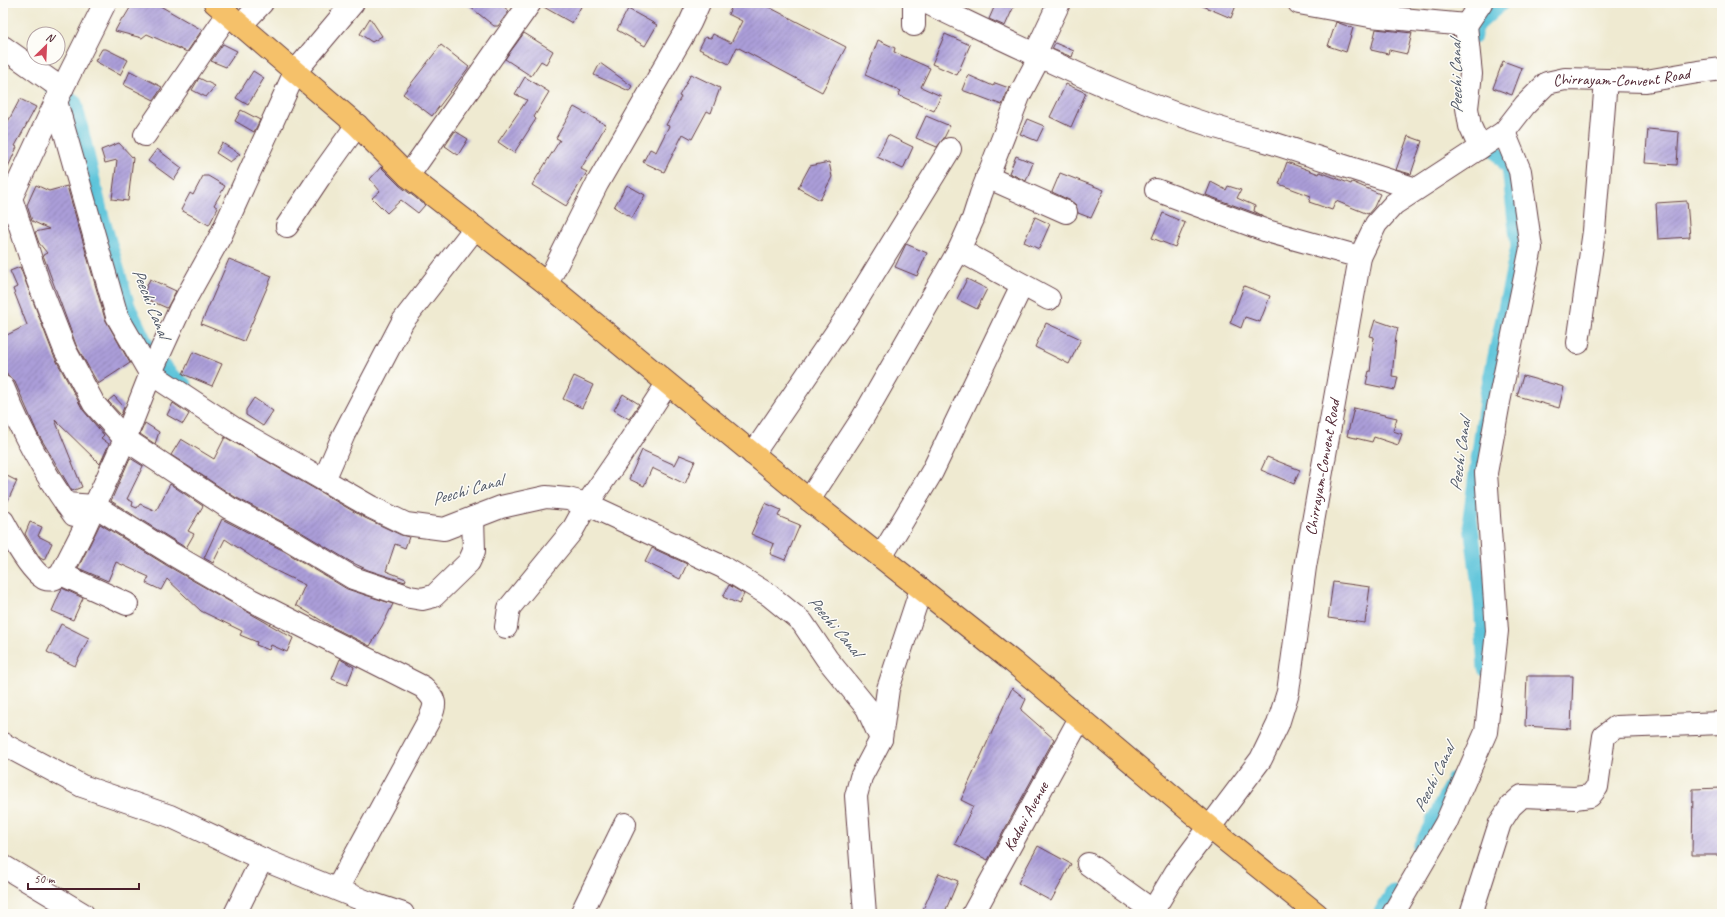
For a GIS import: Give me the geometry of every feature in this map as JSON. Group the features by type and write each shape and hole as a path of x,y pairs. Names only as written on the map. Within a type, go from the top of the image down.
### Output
{"main road":[{"path":"228,14 356,125 408,176 546,284 809,500 1013,662 1209,827 1317,914"}],"street":[{"path":"105,3 6,203 64,350 94,404 126,439 229,508 290,540 353,578 410,597 422,599 434,596 469,562 474,551 473,518"},
{"path":"145,135 228,14 262,3"},
{"path":"3,521 34,571 49,580 57,578 61,574 84,529 126,439 154,364 180,309 221,235 295,72 353,3"},
{"path":"408,176 530,3"},
{"path":"546,284 596,184 690,23 699,3"},
{"path":"914,3 914,25"},
{"path":"927,3 1090,80 1142,101 1241,135 1266,141 1416,189"},
{"path":"809,500 862,419 959,250 973,219 987,177 1019,96 1059,3"},
{"path":"1299,3 1370,16 1466,24"},
{"path":"1393,914 1446,823 1486,732 1497,630 1486,473 1499,402 1532,248 1520,171 1492,140 1470,126 1467,108 1471,74 1466,24 1481,3"},
{"path":"3,48 59,95 117,316 154,364 235,429 371,507 406,524 444,529 501,507 546,497 568,499 592,497 723,567 769,595 802,622 827,659 883,729"},
{"name":"Chirrayam-Convent Road","path":"1152,912 1176,872 1261,759 1278,724 1288,692 1305,567 1360,257 1376,224 1394,204 1492,140 1525,104 1547,83 1565,79 1646,81 1698,72 1722,70"},
{"path":"1578,343 1594,231 1606,80"},
{"path":"287,226 356,125"},
{"path":"753,454 846,318 950,149"},
{"path":"987,177 1066,212"},
{"path":"1156,190 1267,231 1360,257"},
{"path":"324,480 344,434 403,321 475,228"},
{"path":"959,250 1049,299"},
{"path":"881,557 932,472 1022,285"},
{"path":"506,626 509,608 572,531 592,497 667,384"},
{"path":"3,388 17,422 51,483 84,529"},
{"path":"66,504 95,506 250,600 423,687 433,696 435,707 429,720 337,889"},
{"path":"61,574 127,604"},
{"path":"865,914 856,796 861,777 883,729 888,689 922,589"},
{"name":"Kadavi Avenue","path":"973,914 1080,718"},
{"path":"1471,914 1500,823 1511,806 1522,796 1575,798 1590,796 1598,787 1604,736 1616,727 1722,723"},
{"path":"3,744 82,786 170,816 262,859 403,914"},
{"path":"581,914 625,824"},
{"path":"235,914 262,859"},
{"path":"1088,864 1152,912"},
{"path":"3,866 83,914"}],"building":[{"path":"133,3 155,3 202,30 187,52 147,34 142,38 115,31"},
{"path":"465,3 499,3 509,11 498,26 494,26"},
{"path":"542,3 583,3 572,23 542,6"},
{"path":"734,3 761,3 846,47 822,92 737,47 729,64 699,49 705,37 711,38 713,34 731,43 742,21 728,14"},
{"path":"996,3 1008,3 1014,6 1005,26 989,19"},
{"path":"1196,3 1237,3 1231,18"},
{"path":"1383,3 1406,3 1405,7 1383,5"},
{"path":"628,9 657,25 645,46 617,30"},
{"path":"370,18 382,36 372,42 360,34"},
{"path":"1336,22 1353,28 1346,52 1328,46"},
{"path":"1376,29 1412,33 1407,54 1389,50 1388,54 1371,50"},
{"path":"524,33 553,51 546,64 541,61 531,76 505,59"},
{"path":"945,34 970,45 957,75 932,64"},
{"path":"878,40 895,48 894,52 930,68 921,87 941,96 934,111 898,95 901,91 865,75"},
{"path":"1055,43 1074,51 1072,57 1052,49"},
{"path":"223,44 237,51 226,67 211,61"},
{"path":"441,45 469,67 432,116 403,94"},
{"path":"102,49 106,49 128,60 120,75 95,61"},
{"path":"1503,61 1522,68 1512,95 1493,88"},
{"path":"600,63 632,86 629,91 594,75"},
{"path":"130,71 162,87 154,100 124,85"},
{"path":"253,71 264,78 248,105 236,98"},
{"path":"691,74 720,88 711,113 707,111 692,139 683,134 664,172 643,162 650,149 656,152 669,126 666,125 681,97 679,96"},
{"path":"968,75 993,86 995,83 1009,88 1002,105 962,90"},
{"path":"525,77 549,92 534,117 536,119 514,153 498,142 527,100 515,94"},
{"path":"199,78 215,86 206,97 192,90"},
{"path":"1066,84 1086,93 1071,127 1050,117"},
{"path":"20,99 36,107 15,146 17,147 3,178 3,131"},
{"path":"574,107 606,125 581,169 587,172 566,206 532,185 560,140 556,138"},
{"path":"241,110 260,120 254,132 235,121"},
{"path":"926,116 950,126 944,138 937,147 916,138"},
{"path":"1027,119 1044,126 1037,141 1020,134"},
{"path":"1648,129 1679,132 1677,165 1645,163"},
{"path":"455,131 468,139 458,155 445,146"},
{"path":"888,135 913,147 903,169 877,157"},
{"path":"1408,136 1422,141 1411,174 1396,170"},
{"path":"119,143 133,158 128,201 112,199 117,160 105,163 101,150"},
{"path":"222,143 240,154 230,162 216,153"},
{"path":"157,149 182,168 174,180 148,161"},
{"path":"1016,156 1033,163 1026,181 1009,173"},
{"path":"829,162 832,177 820,200 798,188 810,166"},
{"path":"1287,162 1319,174 1320,172 1351,184 1352,182 1380,194 1374,207 1368,214 1336,201 1332,210 1309,202 1311,196 1279,184"},
{"path":"381,167 400,186 425,205 418,213 401,200 387,213 372,198 380,191 370,179"},
{"path":"1060,173 1104,190 1091,218 1078,213 1076,205 1071,201 1052,192"},
{"path":"203,176 208,176 225,186 214,205 218,208 209,225 181,210 190,193 193,195"},
{"path":"1211,182 1226,190 1228,186 1241,190 1237,198 1255,206 1254,211 1263,216 1206,195"},
{"path":"36,185 49,191 67,186 105,319 130,363 98,384 76,345 43,255 47,253 39,243 35,232 49,229 32,221 27,205"},
{"path":"627,185 645,195 632,218 614,207"},
{"path":"1687,201 1690,237 1658,239 1656,203"},
{"path":"1163,213 1185,223 1175,247 1152,238"},
{"path":"1035,217 1050,224 1039,249 1024,242"},
{"path":"906,244 927,253 917,276 895,267"},
{"path":"229,259 272,276 244,341 201,324"},
{"path":"20,267 54,356 83,410 104,435 101,438 109,444 100,464 55,420 82,487 72,491 37,432 15,382 8,376 3,367 3,337 27,325 13,289 17,287 10,271"},
{"path":"150,279 176,291 167,308 142,297"},
{"path":"967,279 987,289 977,309 957,299"},
{"path":"1244,286 1270,296 1260,322 1245,317 1241,328 1230,323"},
{"path":"1375,320 1398,328 1392,376 1398,377 1395,390 1366,384 1369,371 1370,372 1374,337 1370,336"},
{"path":"1046,323 1081,339 1069,364 1035,347"},
{"path":"193,352 222,364 212,386 183,374"},
{"path":"574,376 593,385 582,408 563,399"},
{"path":"1523,376 1564,387 1559,408 1517,396"},
{"path":"623,394 639,404 629,419 614,410"},
{"path":"114,396 124,407 121,415 108,401"},
{"path":"254,398 273,411 263,426 246,415 246,410"},
{"path":"173,403 189,414 183,424 167,415"},
{"path":"1354,408 1397,418 1393,431 1402,434 1398,445 1374,437 1372,442 1347,436"},
{"path":"145,423 159,432 155,444 140,434"},
{"path":"225,437 365,518 401,535 409,537 405,548 395,544 386,571 406,579 405,582 368,570 351,562 296,529 235,497 171,455 181,439 214,459"},
{"path":"642,450 675,465 680,455 695,461 685,484 652,468 644,486 629,479"},
{"path":"1267,457 1300,470 1294,484 1261,470"},
{"path":"130,458 143,466 127,499 133,502 132,506 137,508 140,504 156,511 170,484 203,506 188,531 194,534 186,548 111,501"},
{"path":"3,474 17,481 4,509 3,509"},
{"path":"765,503 781,510 778,516 800,525 785,560 770,554 774,544 751,534"},
{"path":"222,519 284,551 347,589 393,604 370,646 332,627 296,605 305,585 264,565 225,539 213,563 204,558"},
{"path":"30,522 42,527 38,536 52,543 44,560 40,558 25,534"},
{"path":"100,524 166,565 293,638 287,652 271,645 269,650 256,645 257,642 240,635 242,631 201,611 167,579 161,590 146,583 149,577 116,562 108,581 78,568"},
{"path":"652,548 687,564 680,579 645,562"},
{"path":"1333,582 1370,587 1365,623 1328,618"},
{"path":"729,585 744,594 739,604 723,597"},
{"path":"62,588 83,598 73,620 52,611"},
{"path":"61,624 89,638 75,666 47,652"},
{"path":"340,659 354,667 347,685 332,679"},
{"path":"1527,676 1573,676 1571,729 1525,726"},
{"path":"1012,688 1026,699 1021,710 1054,739 988,860 955,844 973,806 961,800"},
{"path":"1722,788 1722,855 1692,855 1693,789"},
{"path":"1038,846 1071,864 1051,901 1018,883"},
{"path":"939,873 958,881 944,914 921,914"}],"waterway":[{"name":"Peechi Canal","path":"1474,36 1474,28 1502,3"},
{"name":"Peechi Canal","path":"52,88 75,103 100,210 128,306 149,350 171,375 185,385"},
{"name":"Peechi Canal","path":"1483,135 1509,168 1518,247 1487,394 1470,518 1481,601 1485,669"},
{"name":"Peechi Canal","path":"1419,849 1454,779"},
{"name":"Peechi Canal","path":"1380,914 1393,892"}]}
